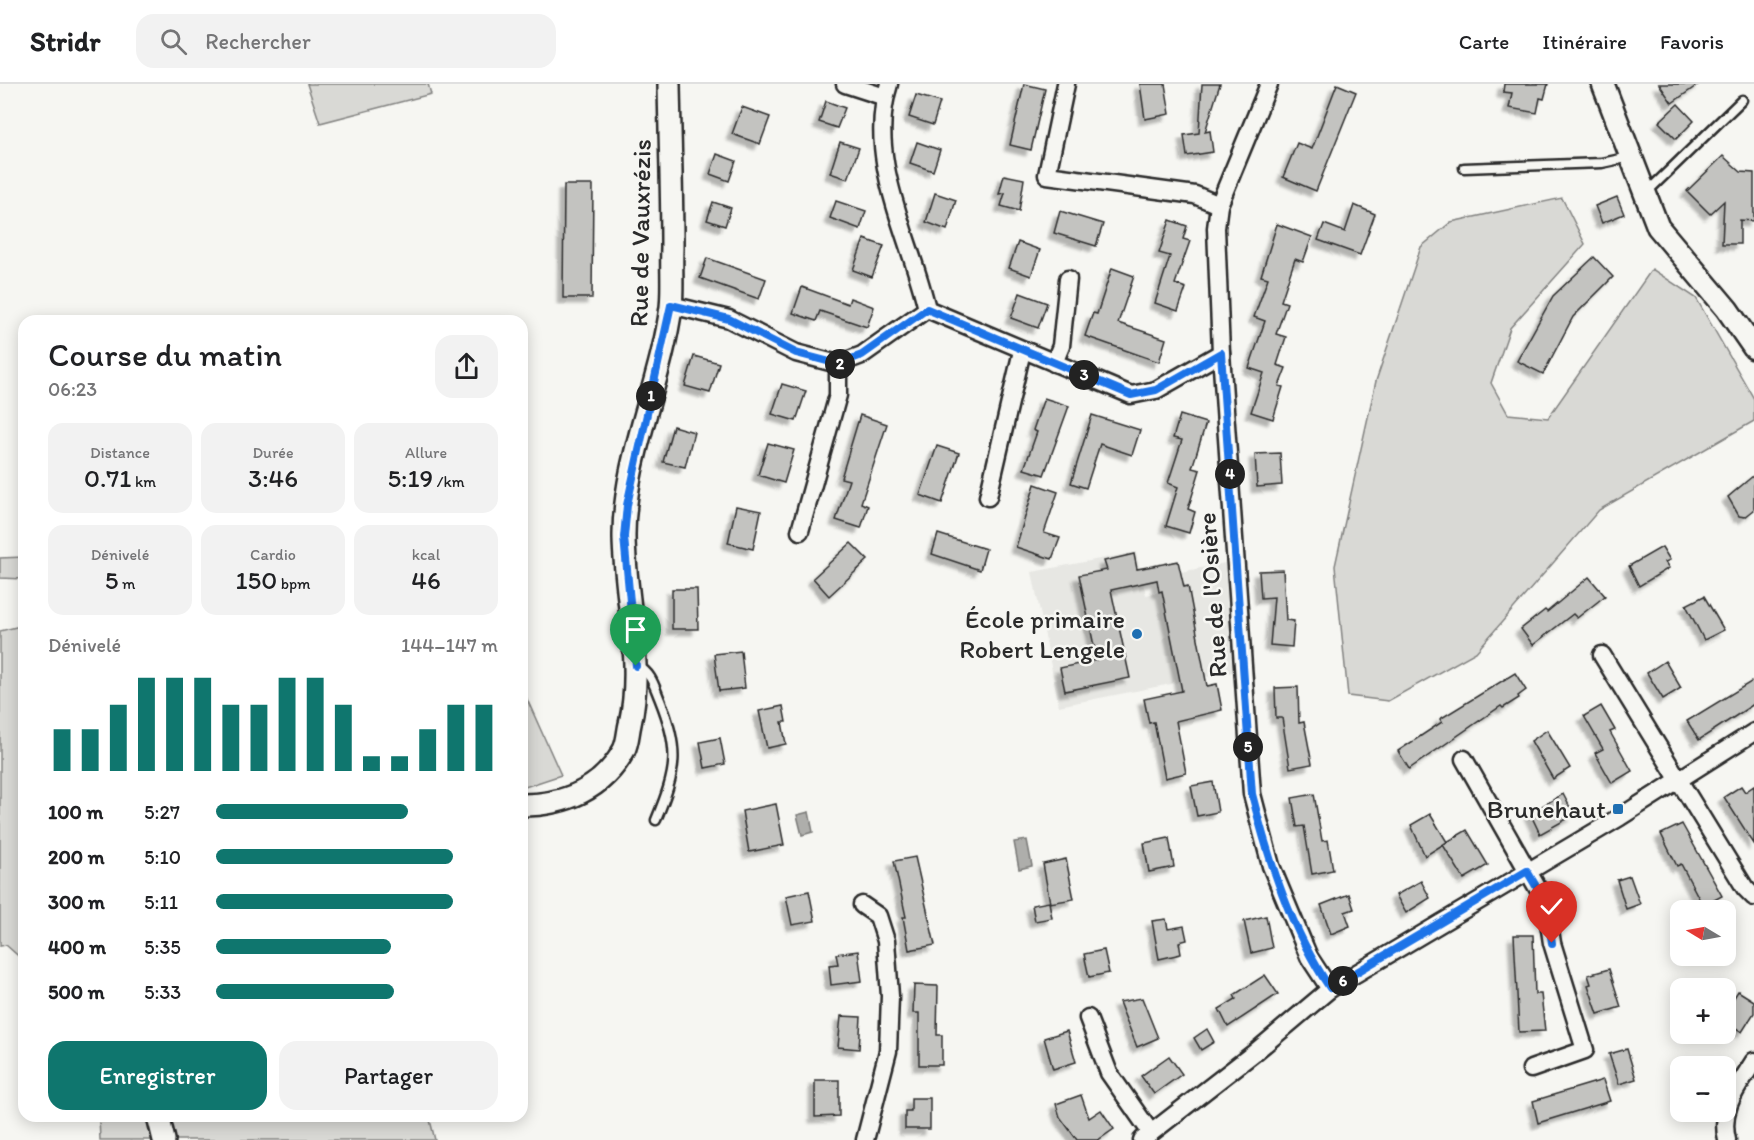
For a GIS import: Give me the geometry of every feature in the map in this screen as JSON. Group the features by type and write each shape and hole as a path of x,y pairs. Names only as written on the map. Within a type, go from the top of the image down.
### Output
{"street":[{"name":"Rue de Vauxrézis","path":"528,805 549,805 587,789 608,774 625,748 634,704 636,666 624,537 627,505 671,305 669,84"},
{"path":"845,84 887,90 884,141 891,191 927,309 1131,395 1156,390 1221,353"},
{"path":"1066,84 1047,175 1195,195 1219,205"},
{"name":"Rue de l'Osière","path":"1269,84 1219,205 1216,228 1221,353 1252,794 1271,866 1309,957 1330,988"},
{"path":"1603,84 1658,227 1727,309 1754,348"},
{"path":"1054,363 1060,346 1068,279"},
{"path":"671,305 729,319 796,353 838,364 862,355 927,309"},
{"path":"988,497 1022,351"},
{"path":"800,531 838,396 838,364"},
{"path":"1602,655 1745,888 1754,897"},
{"path":"1088,1018 1109,1073 1147,1136 1330,988 1680,779 1754,732"},
{"path":"1464,759 1546,903 1552,943 1585,1050 1531,1069"},
{"path":"862,906 878,916 886,941 890,996 888,1051 865,1140"},
{"path":"1726,1140 1723,1124 1727,1103 1754,1061"},
{"path":"160,1122 164,1140"}],"lane":[{"path":"1644,195 1742,100"},
{"path":"1464,168 1602,163 1630,156"},
{"path":"636,666 649,672 674,740 675,767 656,820"}],"shaded area":[{"path":"307,84 428,84 431,94 320,123"},
{"path":"1562,198 1585,244 1510,328 1491,383 1508,414 1548,418 1652,269 1696,298 1754,399 1754,421 1599,510 1476,652 1388,701 1348,696 1335,566 1376,381 1421,247 1451,222"},
{"name":"École primaire Robert Lengele","path":"1136,552 1146,595 1183,587 1181,572 1225,563 1232,672 1059,706 1032,572"},
{"path":"18,557 18,579 0,578 0,558"},
{"path":"18,626 18,956 6,945 0,946 0,631"},
{"path":"528,701 561,775 528,786"},
{"path":"809,812 813,832 802,835 797,815"},
{"path":"1027,840 1032,866 1019,869 1014,842"},
{"path":"99,1122 430,1122 435,1140 100,1140"}],"building":[{"path":"1024,84 1045,89 1031,150 1010,145"},
{"path":"1140,84 1165,84 1170,114 1145,119"},
{"path":"1202,84 1220,84 1205,132 1210,131 1213,152 1187,156 1184,135 1199,133"},
{"path":"1337,84 1356,92 1316,191 1283,177 1297,143 1312,149"},
{"path":"1504,84 1548,84 1544,99 1540,98 1537,113 1509,108 1512,93 1503,92"},
{"path":"1659,84 1699,84 1672,103"},
{"path":"916,95 940,102 933,125 909,117"},
{"path":"826,101 845,108 837,128 819,122"},
{"path":"1678,104 1694,121 1676,139 1659,122"},
{"path":"742,107 770,117 760,144 732,134"},
{"path":"840,142 859,148 848,179 830,173"},
{"path":"917,142 940,150 933,171 910,163"},
{"path":"717,154 736,161 729,181 710,174"},
{"path":"1723,156 1741,172 1754,173 1754,221 1740,220 1740,244 1722,244 1724,201 1710,214 1687,191"},
{"path":"1004,175 1024,179 1019,211 1001,206 1005,193 999,194"},
{"path":"564,185 593,185 592,298 563,298"},
{"path":"935,193 956,200 947,230 926,222"},
{"path":"1617,197 1624,214 1602,223 1595,206"},
{"path":"836,201 866,211 860,229 830,218"},
{"path":"713,202 731,208 725,226 707,220"},
{"path":"1354,205 1375,214 1360,255 1318,240 1324,224 1345,232"},
{"path":"1060,211 1103,224 1096,246 1054,233"},
{"path":"1170,220 1187,226 1183,239 1190,241 1175,284 1186,288 1178,311 1155,303 1170,256 1159,253"},
{"path":"1277,224 1312,237 1303,262 1295,259 1281,301 1287,303 1276,334 1286,337 1277,365 1286,368 1279,386 1283,387 1273,419 1251,412 1264,373 1249,368 1265,321 1254,317 1268,278 1261,276"},
{"path":"864,239 884,246 872,277 853,270"},
{"path":"1018,242 1040,250 1031,276 1009,268"},
{"path":"1594,257 1613,277 1573,317 1543,374 1517,361 1553,296"},
{"path":"707,258 766,279 759,299 700,278"},
{"path":"1112,268 1134,276 1118,323 1166,339 1159,362 1085,336 1093,313 1097,314"},
{"path":"802,287 848,304 850,298 874,307 867,327 820,311 816,321 793,313"},
{"path":"1020,293 1047,303 1038,328 1011,318"},
{"path":"694,356 719,363 710,393 685,386"},
{"path":"782,384 806,391 796,421 772,414"},
{"path":"1044,398 1069,406 1044,475 1024,469 1037,432 1033,430"},
{"path":"860,415 887,424 861,503 868,506 861,528 836,520 849,480 841,478"},
{"path":"1092,415 1140,430 1132,455 1100,444 1086,488 1071,483"},
{"path":"1180,415 1206,423 1192,468 1200,470 1188,509 1195,512 1189,533 1166,526 1178,487 1168,483 1182,440 1173,438"},
{"path":"673,426 694,432 685,467 663,462"},
{"path":"768,443 794,450 784,483 758,475"},
{"path":"937,446 959,453 942,503 920,495"},
{"path":"1280,453 1282,485 1257,487 1255,454"},
{"path":"1754,475 1754,510 1745,517 1739,516 1728,497"},
{"path":"1035,484 1058,492 1044,533 1060,538 1052,559 1016,547"},
{"path":"736,506 761,511 753,549 728,543"},
{"path":"938,534 986,549 980,570 932,554"},
{"path":"851,543 868,560 829,596 813,578"},
{"path":"1662,547 1670,560 1665,562 1669,568 1639,586 1629,566"},
{"path":"1134,554 1137,569 1178,561 1184,587 1188,586 1207,686 1217,684 1222,710 1176,721 1186,773 1165,778 1154,722 1149,723 1144,699 1182,691 1162,591 1159,592 1157,580 1111,590 1130,678 1065,691 1060,668 1097,660 1079,575 1107,570 1104,561"},
{"path":"1283,570 1286,620 1294,621 1292,647 1270,645 1274,597 1261,598 1259,571"},
{"path":"1589,577 1605,596 1577,618 1573,614 1533,645 1521,629 1545,610 1547,612"},
{"path":"672,589 697,589 698,629 672,629"},
{"path":"1704,596 1724,630 1704,640 1686,605"},
{"path":"741,651 745,688 719,691 714,654"},
{"path":"1665,661 1681,688 1663,699 1647,673"},
{"path":"1515,673 1526,690 1518,696 1519,698 1503,708 1501,706 1409,769 1398,751 1442,722 1440,719"},
{"path":"1754,680 1754,704 1699,740 1687,721"},
{"path":"1298,687 1299,723 1304,722 1312,764 1290,768 1282,718 1276,718 1275,688"},
{"path":"783,706 786,722 782,722 786,744 767,748 759,711"},
{"path":"1601,706 1615,730 1610,732 1632,771 1612,783 1595,753 1603,749 1584,716"},
{"path":"1547,730 1570,768 1553,779 1531,741"},
{"path":"720,738 725,764 705,768 700,742"},
{"path":"1213,782 1218,812 1197,816 1191,786"},
{"path":"1741,786 1745,792 1754,786 1754,844 1724,797"},
{"path":"1314,794 1322,841 1328,840 1333,870 1312,874 1304,826 1297,827 1292,798"},
{"path":"1563,794 1574,815 1540,834 1530,813"},
{"path":"776,804 784,845 749,852 742,811"},
{"path":"1430,814 1447,842 1425,856 1411,825"},
{"path":"1682,824 1722,896 1714,900 1700,900 1681,864 1677,866 1661,834"},
{"path":"1467,830 1488,865 1464,879 1443,845"},
{"path":"1169,838 1174,867 1149,872 1144,843"},
{"path":"915,857 935,945 909,950 903,917 906,917 894,861"},
{"path":"1066,859 1074,899 1050,903 1043,864"},
{"path":"1630,876 1640,904 1626,909 1617,880"},
{"path":"1421,881 1430,898 1406,913 1396,895"},
{"path":"809,891 815,921 792,925 786,896"},
{"path":"1349,894 1354,909 1345,912 1350,926 1331,934 1321,905"},
{"path":"1049,902 1052,918 1035,921 1032,905"},
{"path":"1266,916 1272,948 1251,953 1244,921"},
{"path":"1166,919 1168,929 1184,926 1187,940 1179,942 1181,954 1159,959 1152,921"},
{"path":"1514,935 1533,935 1535,994 1541,994 1545,1031 1519,1032"},
{"path":"1104,950 1109,973 1089,977 1084,954"},
{"path":"858,951 862,981 831,985 829,965 838,964 836,954"},
{"path":"1609,969 1621,1007 1598,1014 1588,985 1591,984 1588,975"},
{"path":"1265,975 1278,994 1228,1027 1219,1009 1236,999 1234,995"},
{"path":"914,985 938,986 937,1035 942,1035 942,1065 919,1065 919,1013 913,1013"},
{"path":"1738,991 1754,1001 1754,1013 1742,1032 1736,1028 1736,994"},
{"path":"1142,998 1158,1038 1137,1047 1119,1002"},
{"path":"841,1016 861,1017 859,1049 838,1047"},
{"path":"1207,1029 1214,1042 1201,1050 1194,1038"},
{"path":"1067,1031 1076,1062 1053,1069 1044,1038"},
{"path":"1627,1049 1636,1079 1619,1084 1609,1054"},
{"path":"1169,1056 1182,1074 1154,1094 1141,1076"},
{"path":"815,1080 839,1080 839,1116 815,1117"},
{"path":"1603,1080 1610,1101 1538,1123 1533,1101"},
{"path":"1081,1095 1089,1118 1101,1110 1114,1129 1098,1140 1077,1140 1060,1117 1056,1104"},
{"path":"911,1098 930,1098 930,1129 905,1129 905,1111 911,1111"}],"place":[{"name":"École primaire Robert Lengele","path":"1137,634"},
{"name":"Brunehaut","path":"1618,809"}],"route":[{"path":"636,666 624,537 627,505 635,459 663,348 671,305 729,319 796,353 838,364 862,355 927,309 1131,395 1156,390 1221,353 1252,794 1268,857 1309,957 1330,988 1527,871 1546,903 1552,943"}]}
